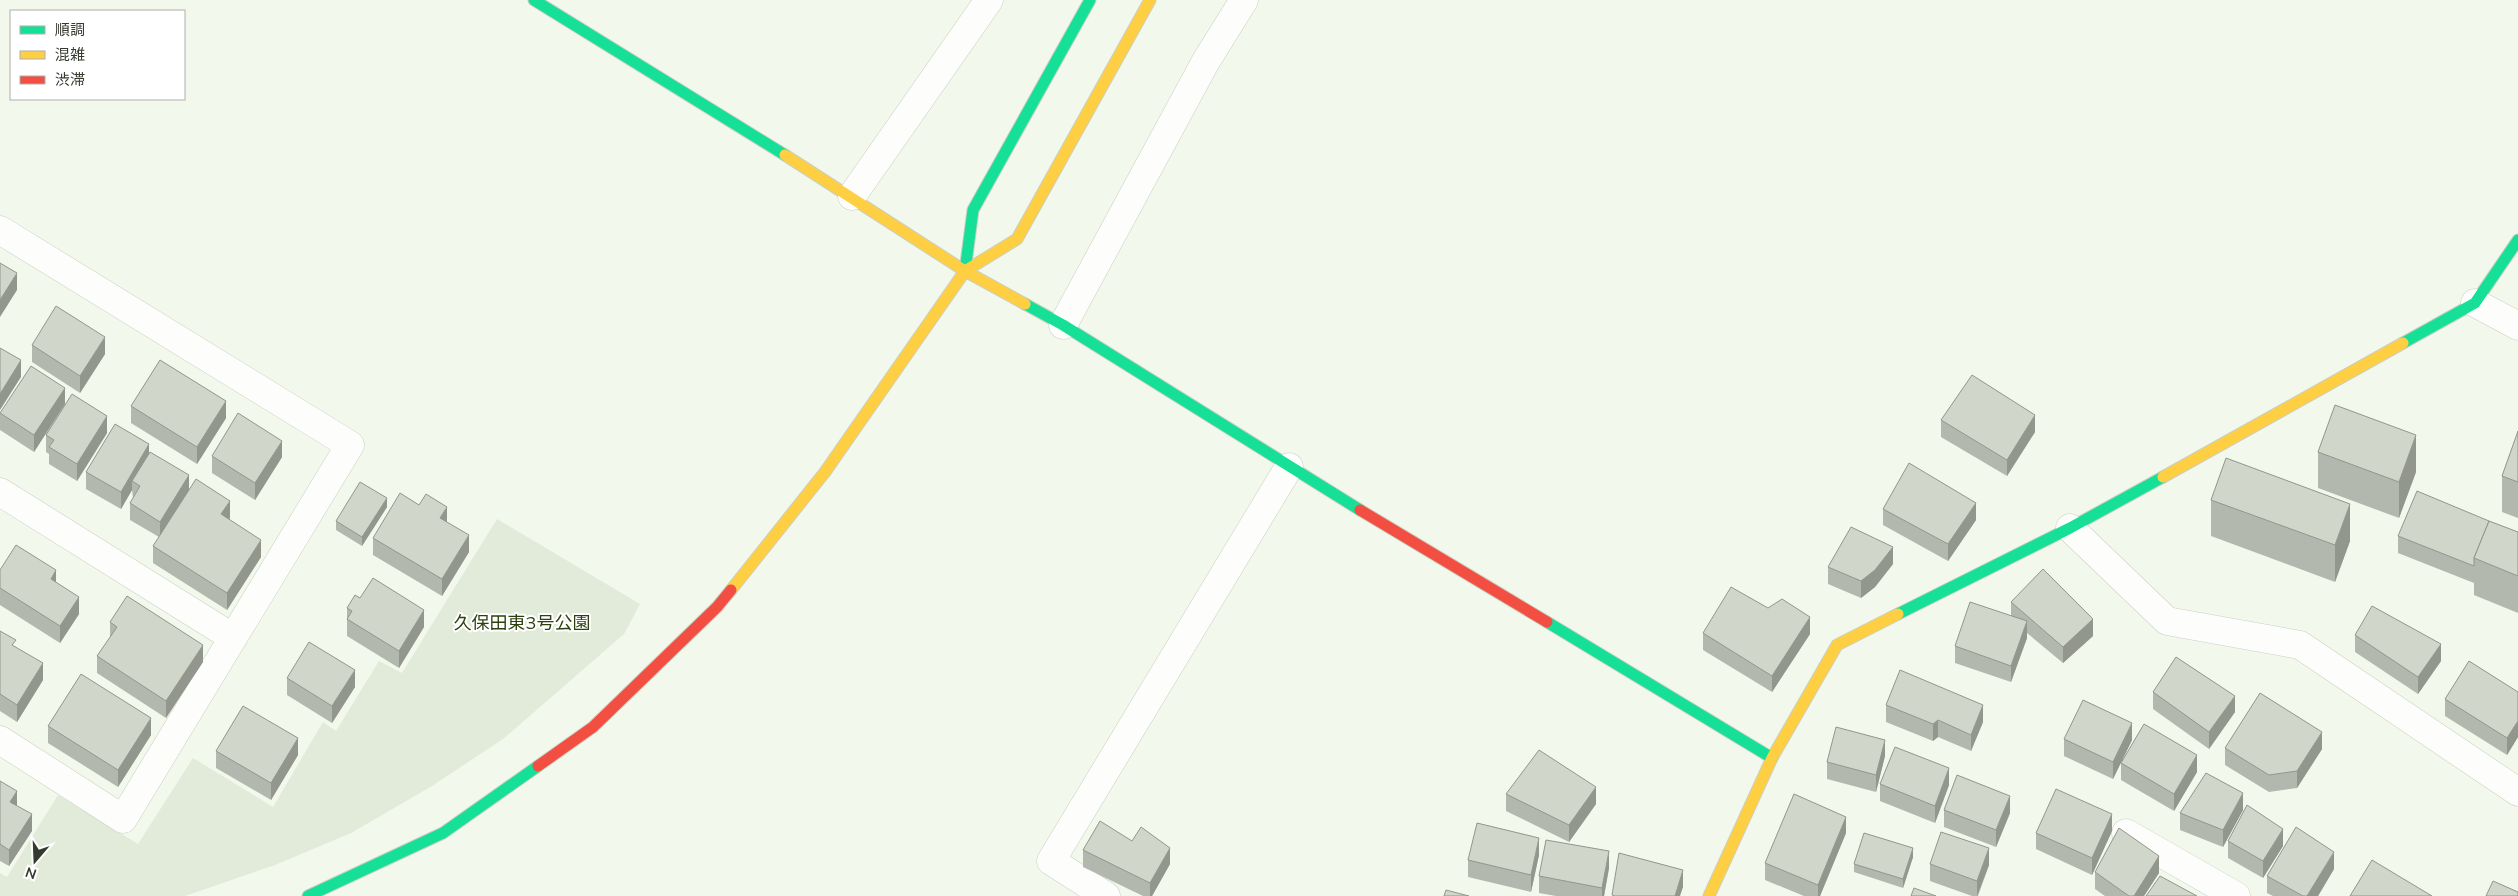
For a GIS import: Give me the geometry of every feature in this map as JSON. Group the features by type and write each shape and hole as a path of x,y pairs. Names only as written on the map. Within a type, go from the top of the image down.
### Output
{"main road":[{"path":"534,0 852,196 965,271 1063,325 1289,467 1772,758"},
{"path":"965,271 974,210 1090,0"},
{"path":"308,896 444,833 593,727 717,606 825,472 965,271 1017,239 1150,0"},
{"path":"1709,896 1772,758 1837,645 2070,528 2475,303 2518,240"}],"street":[{"path":"852,196 989,0"},
{"path":"1063,325 1206,61 1244,0"},
{"path":"0,230 350,445 123,819 0,740"},
{"path":"2475,303 2518,326"},
{"path":"1106,896 1051,861 1289,467"},
{"path":"0,492 232,637"},
{"path":"2070,528 2167,621 2300,644 2518,792"},
{"path":"2126,833 2236,896"}],"green space":[{"name":"久保田東3号公園","path":"497,519 640,604 624,634 503,739 432,786 351,833 275,865 185,896 0,896 0,873 7,877 58,795 138,844 193,758 273,807 323,722 336,731 379,661 402,673"}],"building":[{"path":"0,263 17,273 0,300"},
{"path":"56,306 105,337 80,376 32,345"},
{"path":"0,348 21,360 0,394"},
{"path":"160,360 226,401 197,447 131,406"},
{"path":"31,366 65,388 34,435 0,413"},
{"path":"1972,375 2035,415 2007,460 1941,420"},
{"path":"72,394 107,416 77,464 49,447 54,440 46,435"},
{"path":"2335,405 2416,435 2399,482 2318,452"},
{"path":"238,413 282,441 255,483 212,456"},
{"path":"115,424 149,444 121,492 86,472"},
{"path":"2518,431 2518,482 2502,476"},
{"path":"150,452 189,475 160,522 130,503 140,486 132,481"},
{"path":"2226,458 2350,504 2335,545 2211,500"},
{"path":"1909,463 1976,503 1948,544 1883,509"},
{"path":"196,479 230,501 221,514 261,540 227,593 153,546"},
{"path":"360,482 387,498 362,537 336,521"},
{"path":"2417,491 2489,521 2474,558 2474,566 2398,536"},
{"path":"400,493 419,505 426,494 447,507 440,518 469,535 442,579 373,538"},
{"path":"2489,521 2518,532 2518,576 2474,558"},
{"path":"1851,527 1893,547 1875,570 1861,581 1828,567"},
{"path":"16,545 56,570 51,579 79,597 60,626 0,588 0,570"},
{"path":"2043,569 2093,619 2063,647 2011,602"},
{"path":"373,578 424,610 399,651 347,619 352,611 347,608 355,595 360,598"},
{"path":"1731,587 1768,608 1782,599 1810,617 1772,676 1703,633"},
{"path":"127,596 203,645 166,701 97,656 117,627 110,622"},
{"path":"1970,602 2027,621 2011,666 1955,646"},
{"path":"2372,606 2441,644 2418,677 2355,635"},
{"path":"0,631 16,640 12,645 43,663 17,705 0,694"},
{"path":"309,642 355,670 332,706 287,678"},
{"path":"2176,657 2235,696 2209,732 2153,692"},
{"path":"2469,661 2518,692 2518,721 2507,738 2445,699"},
{"path":"1900,670 1983,705 1971,735 1938,720 1933,724 1886,705"},
{"path":"81,674 151,718 118,770 48,726"},
{"path":"2260,693 2322,732 2297,771 2269,775 2225,748"},
{"path":"2083,700 2132,723 2113,762 2064,739"},
{"path":"243,706 298,738 271,783 216,751"},
{"path":"2144,724 2197,755 2174,794 2121,763"},
{"path":"1836,727 1885,740 1876,775 1827,762"},
{"path":"1895,747 1949,768 1935,806 1880,784"},
{"path":"1539,750 1596,787 1569,825 1506,794"},
{"path":"2206,773 2243,793 2223,830 2180,813"},
{"path":"1957,775 2010,796 1996,830 1944,810"},
{"path":"0,781 17,791 10,802 32,814 9,850 0,844"},
{"path":"2056,789 2112,814 2092,858 2036,833"},
{"path":"1794,794 1846,817 1818,885 1765,863"},
{"path":"2247,805 2283,829 2263,861 2228,841"},
{"path":"1100,821 1132,841 1141,827 1170,848 1150,883 1083,850"},
{"path":"1477,823 1539,838 1531,875 1468,860"},
{"path":"2296,827 2334,852 2307,896 2303,896 2267,876"},
{"path":"2119,828 2159,856 2134,896 2129,896 2095,872"},
{"path":"1941,832 1989,848 1977,881 1930,864"},
{"path":"1864,833 1913,848 1903,879 1854,864"},
{"path":"1546,840 1609,851 1602,888 1539,876"},
{"path":"1619,853 1683,870 1675,896 1612,895"},
{"path":"2372,860 2432,896 2350,896"},
{"path":"2160,876 2197,896 2146,896"},
{"path":"2493,881 2518,892 2518,896 2486,896"},
{"path":"1914,888 1936,896 1911,896"},
{"path":"1446,890 1469,896 1444,896"}],"traffic: fast":[{"path":"534,0 785,155"},
{"path":"965,271 973,210 1090,0"},
{"path":"2403,343 2475,303 2518,240"},
{"path":"1025,304 1063,325 1360,510"},
{"path":"1898,614 2070,528 2163,477"},
{"path":"1547,622 1772,758"},
{"path":"308,896 443,833 538,766"}],"traffic: slow":[{"path":"965,271 1017,239 1150,0"},
{"path":"785,155 965,271 1025,304"},
{"path":"731,590 825,472 965,271"},
{"path":"2163,477 2403,343"},
{"path":"1709,896 1772,758 1837,645 1898,614"}],"traffic: jam":[{"path":"1360,510 1547,622"},
{"path":"538,766 593,727 717,607 731,590"}]}
